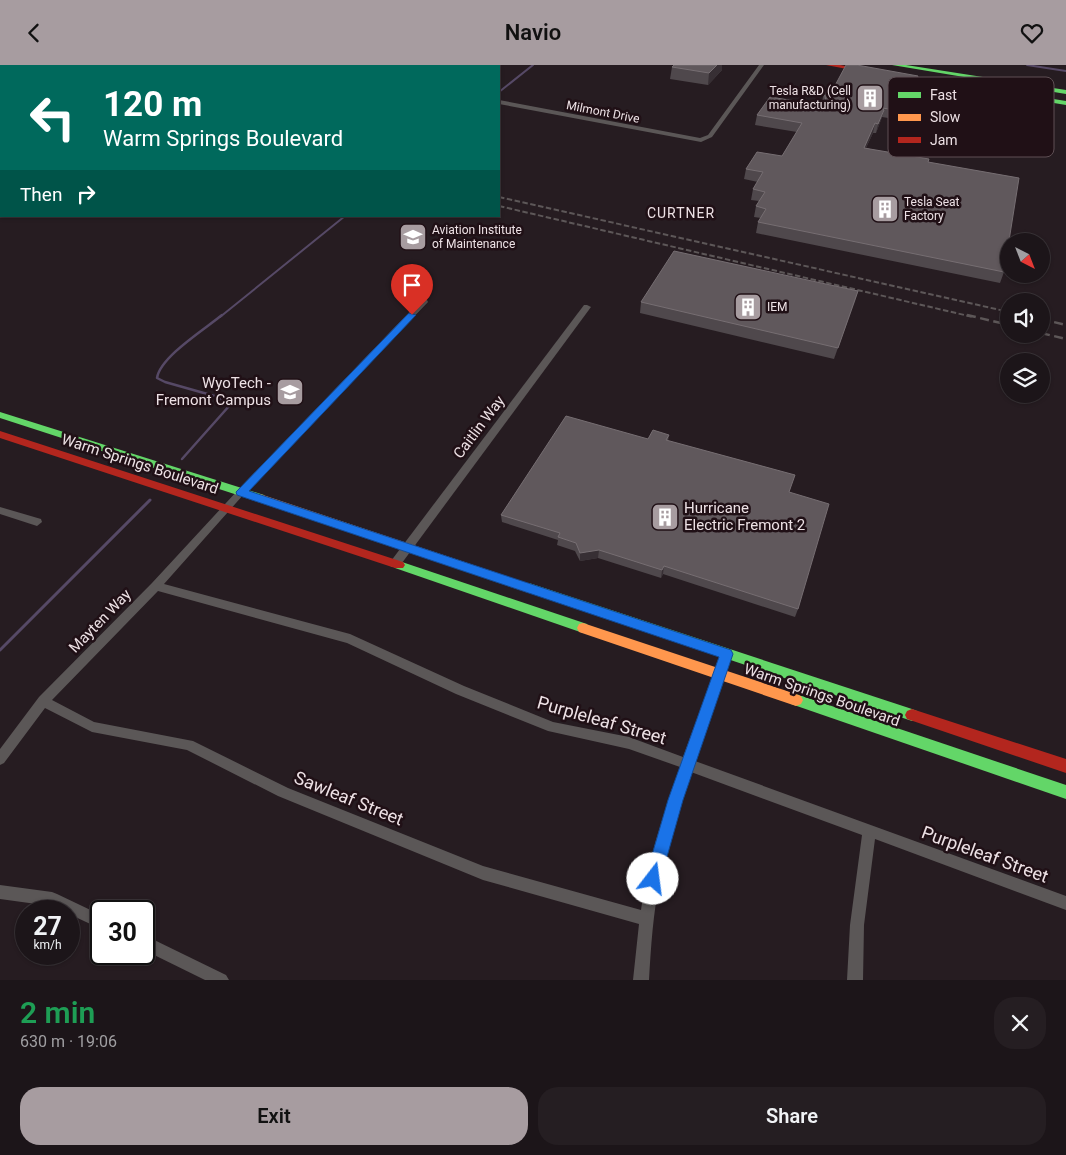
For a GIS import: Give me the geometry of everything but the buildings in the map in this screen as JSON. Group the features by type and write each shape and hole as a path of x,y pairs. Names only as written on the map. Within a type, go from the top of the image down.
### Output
{"main road":[{"path":"829,65 872,72"},
{"path":"913,65 986,77"},
{"path":"950,65 1027,77"},
{"path":"897,68 966,77"},
{"path":"897,68 940,77"},
{"name":"Warm Springs Boulevard","path":"0,415 241,492 1066,766"},
{"path":"0,423 29,432 44,429"},
{"name":"Warm Springs Boulevard","path":"0,434 395,564 1066,793"}],"street":[{"name":"Milmont Drive","path":"500,103 704,139 710,136 762,65"},
{"name":"Mayten Way","path":"0,759 44,701 156,586 241,492 424,302"},
{"name":"Caitlin Way","path":"395,564 587,307"},
{"path":"0,510 37,522"},
{"name":"Purpleleaf Street","path":"156,586 350,639 460,690 552,727 629,743 689,763 1066,903"},
{"path":"641,980 646,919 663,842 727,654"},
{"name":"Sawleaf Street","path":"44,701 92,727 189,745 283,792 483,873 646,919"},
{"path":"856,980 857,925 869,830"},
{"path":"0,892 52,899 90,917"},
{"path":"155,947 221,980"}],"waterway":[{"path":"500,91 533,65"},
{"path":"1027,65 1066,71"},
{"path":"220,317 344,217"},
{"path":"182,459 230,405 218,397 157,378 166,361 174,353 222,315"},
{"path":"0,650 150,500"}],"railway":[{"path":"500,197 1000,310"},
{"path":"500,206 973,317"},
{"path":"967,315 1000,323"},
{"path":"1050,321 1066,325"},
{"path":"1050,335 1066,339"}],"traffic: fast":[{"path":"895,65 971,77"},
{"path":"899,76 905,77"},
{"path":"1054,90 1066,92"},
{"path":"1054,101 1066,103"},
{"path":"0,415 260,498"},
{"path":"399,565 583,628"},
{"path":"529,588 912,715"},
{"path":"796,700 1066,792"}],"traffic: slow":[{"path":"260,498 529,588"},
{"path":"583,628 796,700"}],"traffic: jam":[{"path":"829,65 863,70"},
{"path":"0,434 399,565"},
{"path":"912,715 1066,766"}],"place":[{"name":"Tesla R&D (Cell manufacturing)","path":"870,98"},
{"name":"Tesla Seat Factory","path":"885,209"},
{"name":"Aviation Institute of Maintenance","path":"413,237"},
{"name":"IEM","path":"748,307"},
{"name":"WyoTech - Fremont Campus","path":"290,392"},
{"name":"Hurricane Electric Fremont 2","path":"665,517"}],"district":[{"name":"CURTNER","path":"681,213"}],"route":[{"path":"412,315 241,492 727,654 675,800 653,879"}]}
